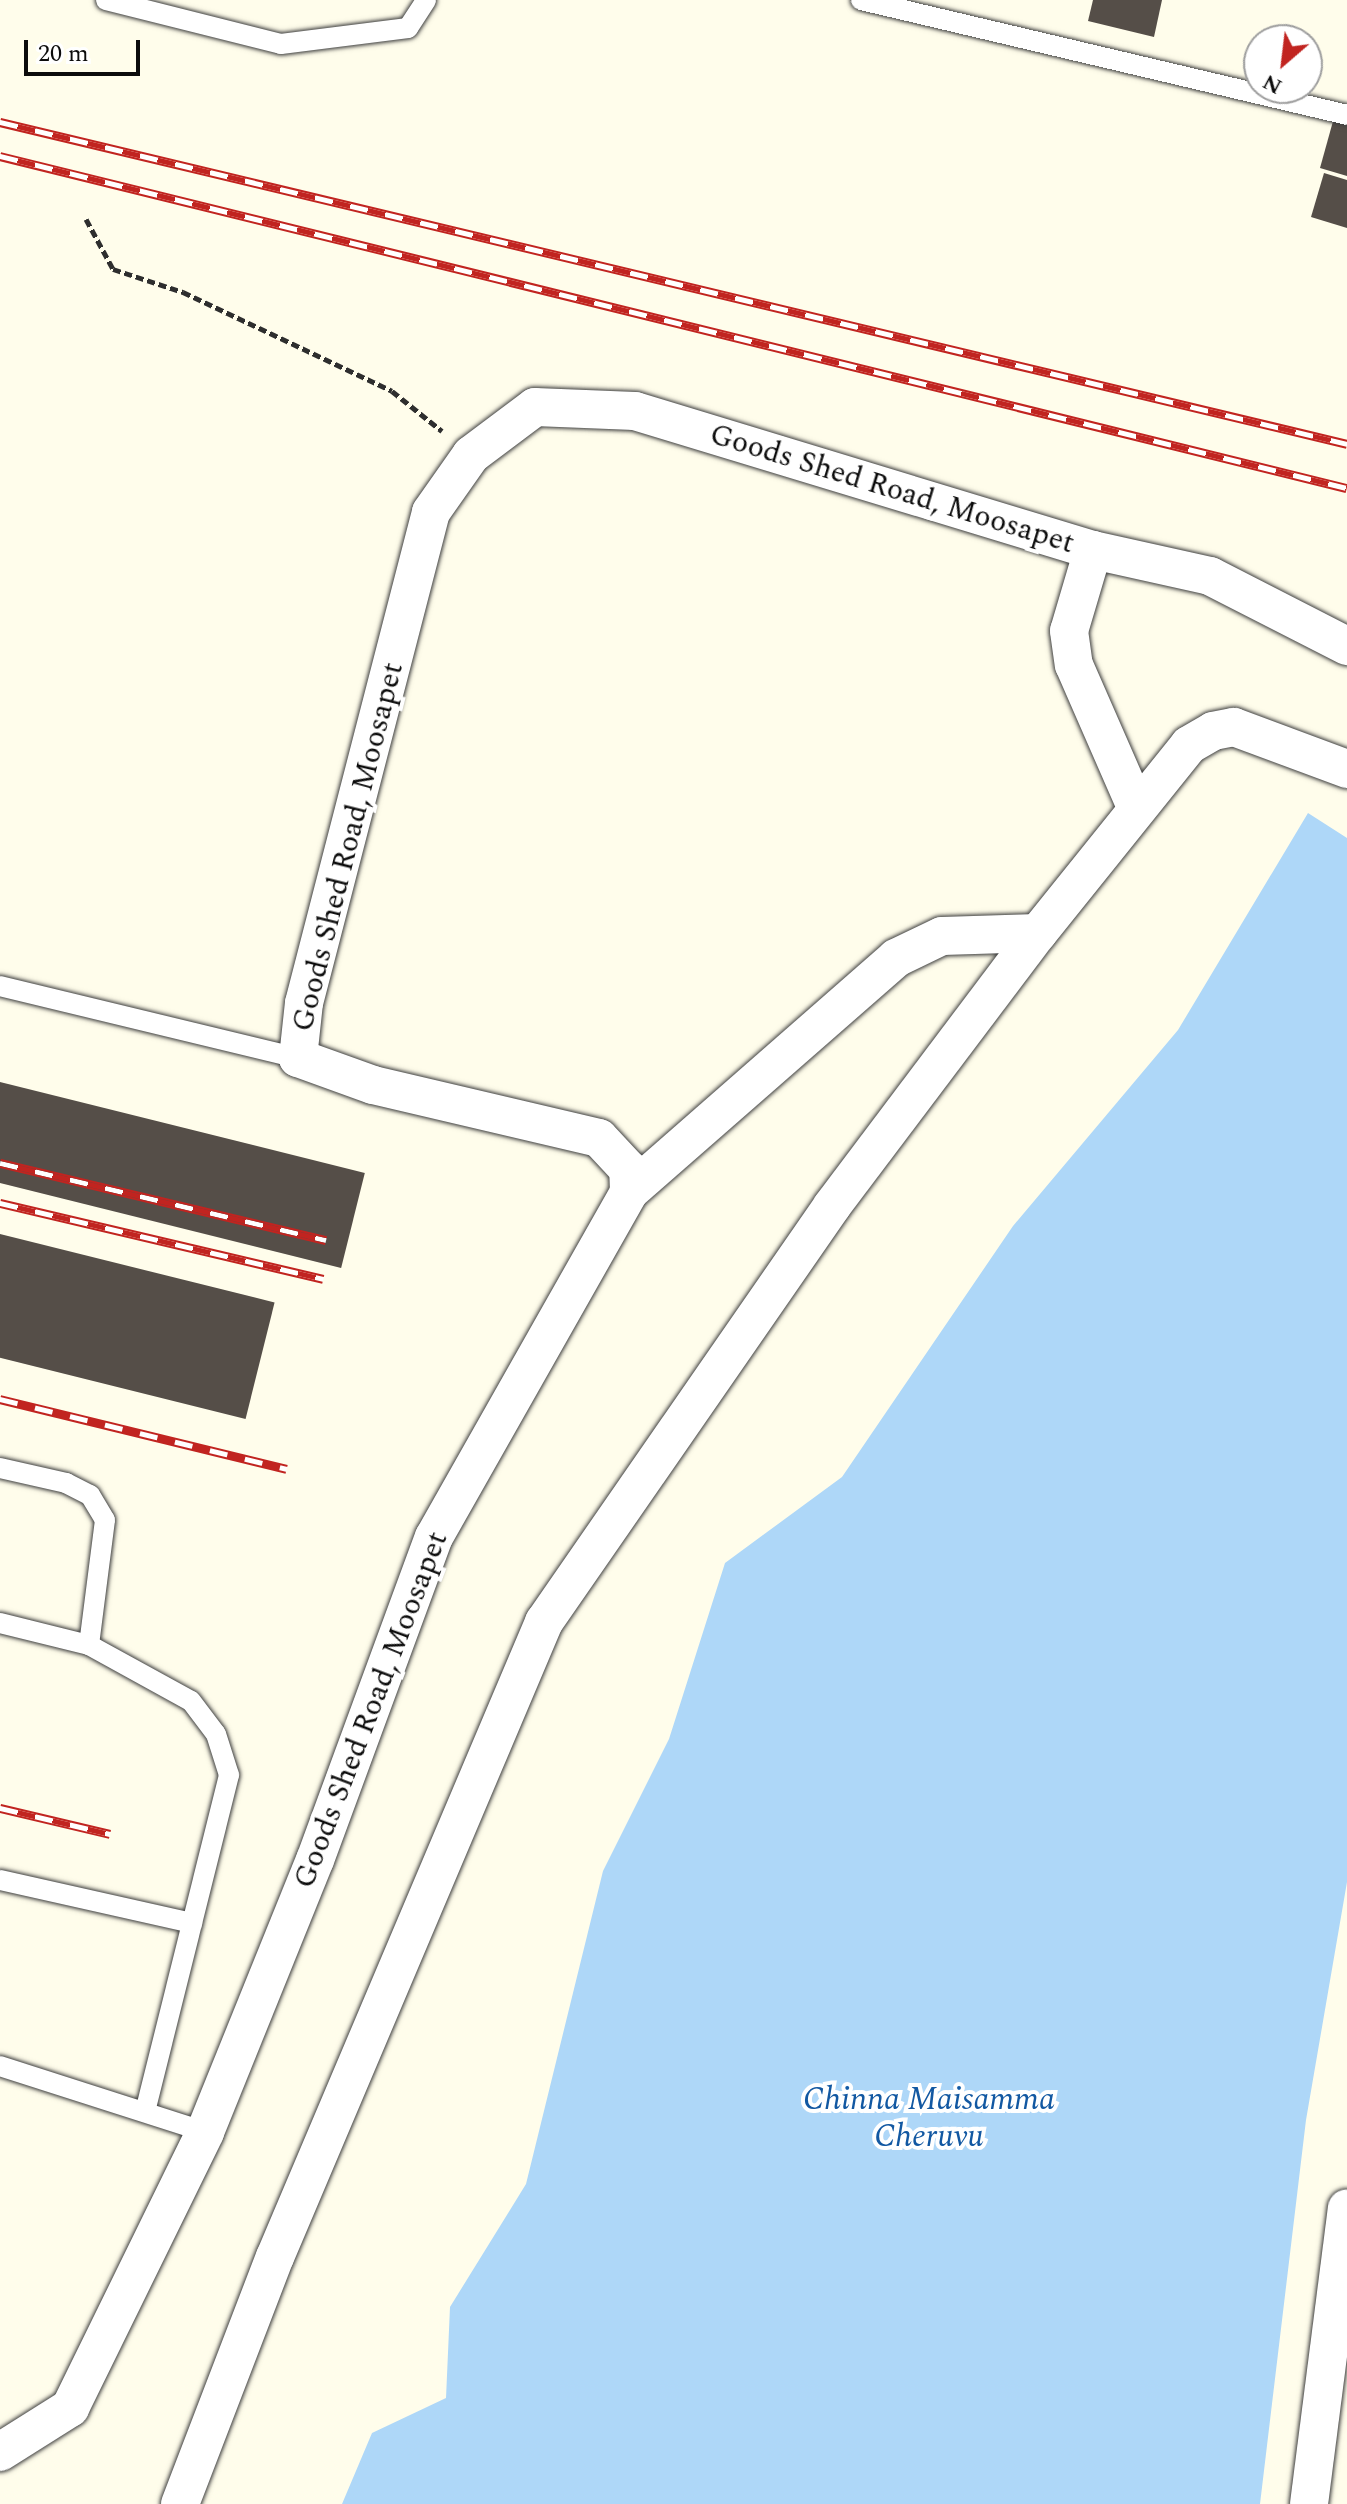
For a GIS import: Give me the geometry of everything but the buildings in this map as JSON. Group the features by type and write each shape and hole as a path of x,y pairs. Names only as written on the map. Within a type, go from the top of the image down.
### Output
{"street":[{"name":"Goods Shed Road, Moosapet","path":"0,2452 70,2408 205,2132 315,1860 434,1537 629,1192 628,1169 599,1138 373,1085 298,1058 304,1003 431,512 471,455 535,407 635,411 1093,550 1210,576 1347,646"},
{"path":"1093,550 1069,631 1074,665 1137,809"},
{"path":"180,2504 281,2243 544,1622 832,1206 1038,933 1189,745 1213,731 1234,727 1347,769"},
{"path":"629,1192 906,951 942,936 1038,933"},
{"path":"1309,2504 1347,2208"}],"lane":[{"path":"106,0 281,44 408,28 426,0"},
{"path":"862,0 1347,115"},
{"path":"0,986 298,1058"},
{"path":"0,1468 66,1483 90,1495 105,1520 89,1645"},
{"path":"0,1623 89,1645 191,1701 216,1734 229,1775 145,2112"},
{"path":"0,1880 192,1923"},
{"path":"0,2066 205,2132"}],"path":[{"path":"86,219 113,269 183,292 392,391 471,455"}],"water":[{"name":"Chinna Maisamma Cheruvu","path":"1308,813 1347,838 1347,1882 1306,2120 1260,2504 342,2504 372,2433 446,2398 450,2307 526,2184 603,1871 669,1739 725,1563 842,1477 1013,1226 1178,1030"}],"railway":[{"path":"0,122 1347,444"},
{"path":"0,156 1347,488"},
{"path":"0,1163 326,1240"},
{"path":"0,1203 323,1279"},
{"path":"0,1399 287,1469"},
{"path":"0,1808 110,1834"}]}
